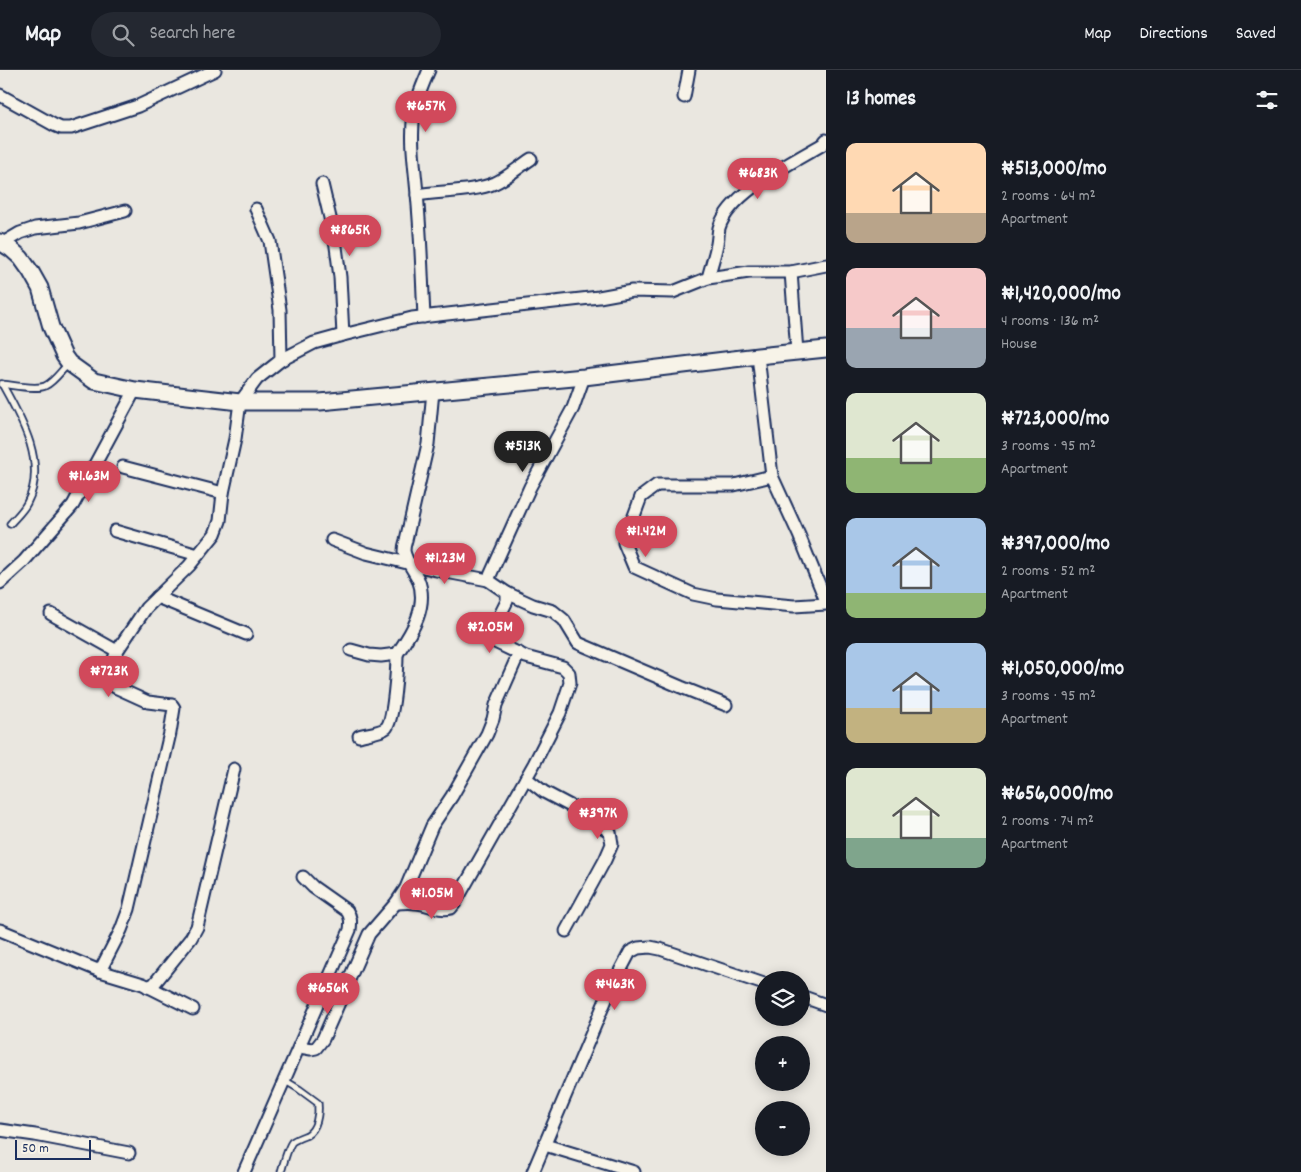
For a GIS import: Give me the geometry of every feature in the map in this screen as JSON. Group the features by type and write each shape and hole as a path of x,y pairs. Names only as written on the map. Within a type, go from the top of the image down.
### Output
{"street":[{"path":"0,95 54,125 61,128 71,128 138,106 215,70"},
{"path":"424,317 413,159 413,132 417,101 428,70"},
{"path":"684,97 689,70"},
{"path":"708,278 720,228 725,216 736,202 755,186 823,144 826,140"},
{"path":"417,195 470,189 492,184 505,178 531,159"},
{"path":"322,184 335,239 340,278 342,335"},
{"path":"256,209 270,241 280,310 281,360"},
{"path":"1,243 35,228 79,223 126,211"},
{"path":"1,243 21,258 31,272 40,288 51,328 64,356 69,362 94,381 135,390 240,402 320,402 584,377 826,349"},
{"path":"100,971 121,930 129,909 170,733 174,708 168,703 156,704 148,702 115,687 111,680 111,667 117,651 146,608 189,566 216,534 235,439 240,402 257,379 281,360 314,343 412,318 599,297 632,291 673,292 708,278 749,272 791,272 826,265"},
{"path":"791,272 797,352"},
{"path":"758,356 772,476 799,535 826,602 794,606 717,599 693,594 634,567 624,543 641,498 657,485 734,485 772,476"},
{"path":"488,580 530,487 573,408 584,377"},
{"path":"0,583 24,561 73,505 135,390"},
{"path":"359,736 385,728 391,720 397,654 411,632 422,606 418,578 409,564 404,551 428,444 433,391"},
{"path":"123,467 223,493"},
{"path":"115,531 198,555"},
{"path":"332,540 366,553 488,580 506,593 553,611 564,620 578,643 681,688 726,705"},
{"path":"396,903 414,903 441,910 451,908 526,778 568,694 570,678 569,673 563,667 526,657 497,643 494,637 506,601 506,593"},
{"path":"157,596 246,634"},
{"path":"51,614 117,651"},
{"path":"351,650 380,656 397,654"},
{"path":"300,1047 316,1048 323,1039 369,934 396,903 406,888 432,826 452,796 486,734 493,719 496,705 519,653"},
{"path":"148,987 154,984 197,928 234,769"},
{"path":"526,778 544,792 580,811 610,832 612,844 605,860 566,931"},
{"path":"244,1172 350,930 350,915 347,911 313,887 303,877"},
{"path":"0,930 100,971 140,983 193,1009"},
{"path":"533,1172 610,990 630,952 638,948 650,947 660,949 755,981"},
{"path":"810,999 826,1004"},
{"path":"0,1130 129,1153"},
{"path":"545,1145 634,1172"}],"lane":[{"path":"1,384 33,387 45,386 69,362"},
{"path":"1,384 26,431 34,456 36,475 33,490 26,505 10,524"},
{"path":"281,1172 292,1142 310,1133 319,1112 318,1103 284,1080"}]}
